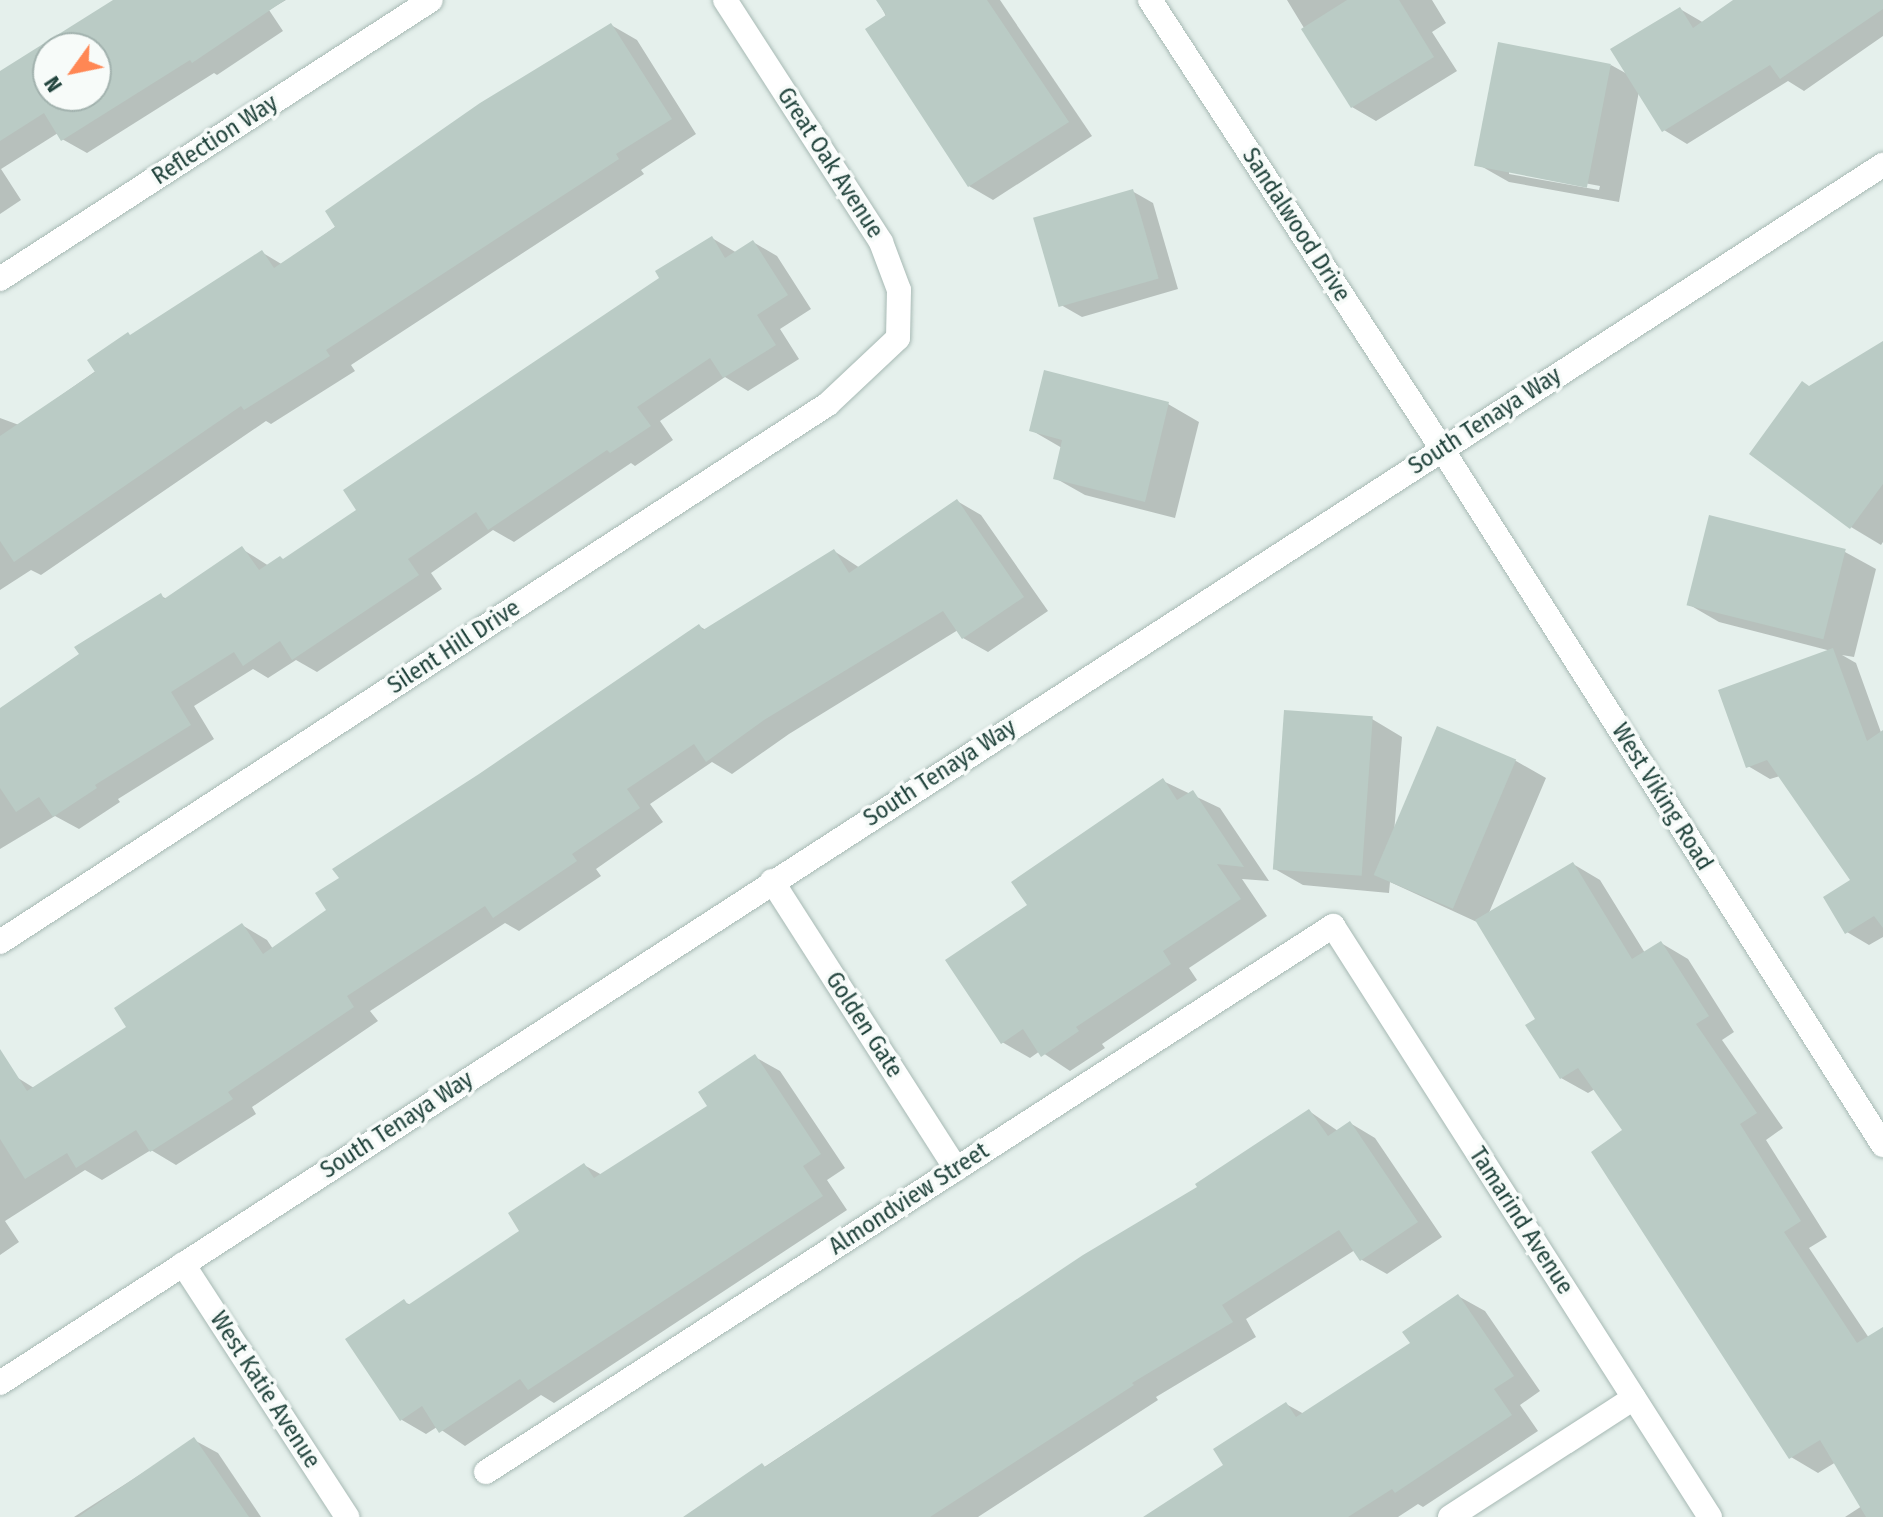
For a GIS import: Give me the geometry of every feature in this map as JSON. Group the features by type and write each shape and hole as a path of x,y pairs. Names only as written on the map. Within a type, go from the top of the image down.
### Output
{"street":[{"name":"Reflection Way","path":"0,279 431,0"},
{"name":"Great Oak Avenue","path":"725,0 881,242 899,290 898,338"},
{"name":"Sandalwood Drive","path":"1150,0 1442,449"},
{"name":"South Tenaya Way","path":"0,1383 1883,165"},
{"name":"Silent Hill Drive","path":"0,942 828,404 898,338"},
{"name":"West Viking Road","path":"1442,449 1883,1145"},
{"name":"Golden Gate","path":"772,881 956,1169"},
{"name":"Almondview Street","path":"486,1472 1333,926"},
{"name":"Tamarind Avenue","path":"1333,926 1710,1517"},
{"name":"West Katie Avenue","path":"183,1264 347,1517"},
{"path":"1450,1517 1634,1398"}],"building":[{"path":"113,0 285,0 192,63 190,60 112,109 112,32 62,32"},
{"path":"876,0 987,0 1069,122 968,187 865,29 886,15"},
{"path":"1347,0 1399,0 1434,57 1351,108 1301,29"},
{"path":"1733,0 1883,0 1883,9 1780,79 1770,65 1662,132 1610,49 1680,7 1693,28"},
{"path":"611,23 672,119 616,154 619,159 326,350 330,356 244,410 241,406 14,562 0,541 0,436 95,372 87,360 128,332 130,335 262,250 274,268 335,227 325,211 480,103"},
{"path":"1498,42 1611,64 1587,188 1474,166"},
{"path":"32,51 32,112 107,112 61,141 44,113 0,141 0,71"},
{"path":"1133,189 1159,278 1059,307 1033,218"},
{"path":"712,236 725,258 753,240 788,295 757,315 776,345 723,378 710,358 637,407 651,426 610,453 607,450 488,530 476,512 408,559 419,575 292,660 280,641 243,666 234,652 171,692 191,725 95,785 97,788 53,817 39,797 16,812 0,788 0,708 79,654 74,647 161,593 164,599 242,546 259,570 280,556 283,559 356,510 343,490 659,278 655,271"},
{"path":"1883,341 1883,484 1850,529 1749,454 1802,381 1809,386"},
{"path":"1044,370 1169,402 1145,502 1053,479 1062,440 1029,431"},
{"path":"957,499 1024,597 962,639 943,611 764,720 706,762 694,744 627,789 640,808 572,854 577,861 493,918 485,906 347,996 354,1007 228,1092 233,1099 150,1152 136,1130 76,1168 67,1153 25,1179 0,1139 0,1049 27,1091 126,1027 114,1008 242,923 263,954 326,910 315,893 339,878 332,869 479,774 699,624 703,630 834,549 849,573"},
{"path":"1709,515 1846,549 1823,639 1687,605"},
{"path":"1833,648 1867,741 1883,730 1883,928 1874,916 1845,934 1823,897 1850,880 1767,760 1746,768 1718,690"},
{"path":"1284,710 1373,716 1362,876 1273,870"},
{"path":"1437,726 1516,760 1453,909 1374,875"},
{"path":"1163,778 1177,800 1193,790 1244,867 1217,864 1241,899 1163,951 1171,964 1076,1027 1079,1031 1041,1057 1023,1029 1001,1044 945,960 1027,905 1011,882"},
{"path":"1573,862 1632,959 1661,941 1709,1016 1696,1024 1757,1113 1740,1124 1801,1221 1784,1232 1857,1343 1883,1327 1883,1517 1866,1517 1820,1440 1789,1459 1591,1152 1622,1130 1578,1068 1560,1079 1525,1025 1535,1019 1475,920"},
{"path":"755,1054 821,1154 803,1166 823,1196 528,1390 520,1379 439,1433 422,1406 400,1421 345,1339 404,1299 408,1305 519,1231 508,1213 584,1163 594,1178 707,1106 698,1092"},
{"path":"1309,1109 1328,1136 1350,1121 1418,1222 1360,1261 1339,1230 1222,1305 1233,1322 1132,1383 1134,1385 930,1517 683,1517 762,1463 765,1467 1083,1255 1197,1187 1195,1184"},
{"path":"1458,1294 1514,1376 1494,1389 1512,1415 1395,1493 1392,1489 1348,1517 1143,1517 1223,1465 1213,1449 1286,1402 1296,1417 1410,1343 1402,1332"},
{"path":"194,1437 249,1517 78,1517"}]}
